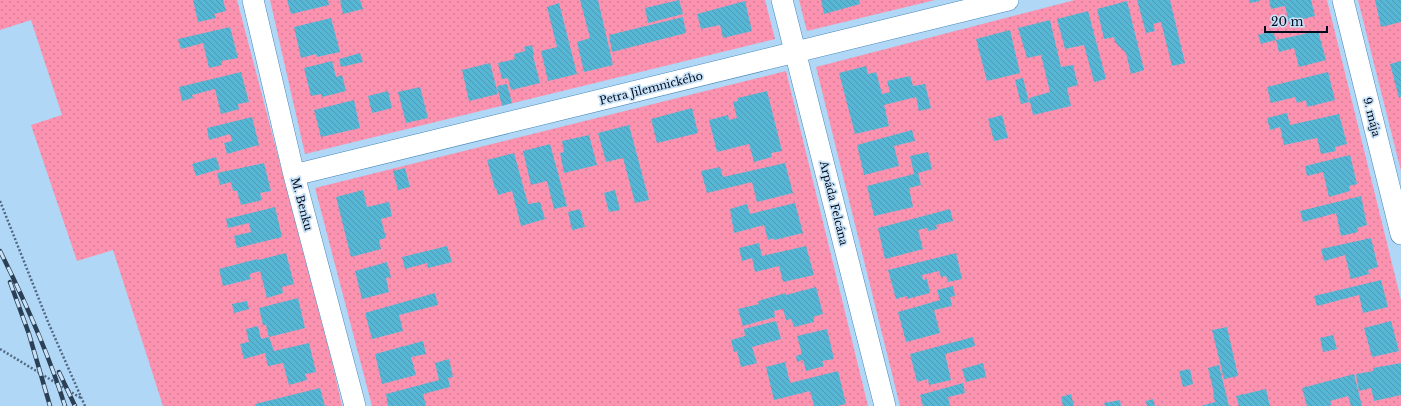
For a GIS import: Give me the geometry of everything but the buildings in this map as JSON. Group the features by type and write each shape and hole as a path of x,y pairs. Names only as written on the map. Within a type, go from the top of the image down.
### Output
{"street":[{"name":"M. Benku","path":"253,0 294,175 355,406"},
{"name":"Arpáda Felcána","path":"782,0 885,406"},
{"name":"Petra Jilemnického","path":"294,175 1008,0"},
{"name":"9. mája","path":"1343,0 1401,234"}],"path":[{"path":"0,201 48,322 85,406"},
{"path":"0,348 82,399"}],"shaded area":[{"path":"0,0 237,0 331,358 342,406 163,406 113,250 77,261 31,125 62,115 31,20 0,30"},
{"path":"270,0 765,0 775,39 305,154"},
{"path":"799,0 935,0 807,31"},
{"path":"1075,0 1327,0 1401,300 1401,406 900,406 816,67"},
{"path":"1358,0 1401,0 1401,171"},
{"path":"786,71 868,406 372,406 315,188"}],"railway":[{"path":"0,251 36,327 65,406"},
{"path":"10,282 29,334 50,406"},
{"path":"59,372 75,406"}]}
